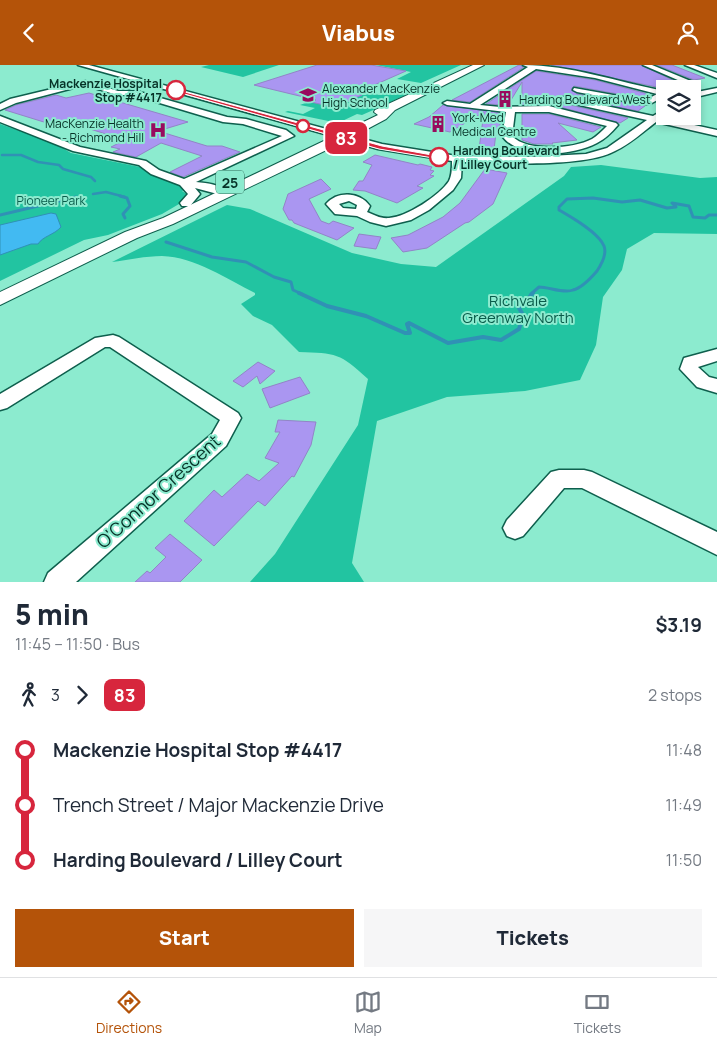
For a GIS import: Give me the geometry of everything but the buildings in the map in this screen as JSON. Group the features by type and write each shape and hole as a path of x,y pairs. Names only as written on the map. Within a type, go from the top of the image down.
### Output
{"main road":[{"name":"25","path":"0,299 131,235 168,221 220,191 340,133 382,117 391,108 480,65"},
{"name":"25","path":"131,235 156,218 186,203 220,191"}],"street":[{"path":"81,65 340,133 382,147 457,159 530,160 586,157 611,150 654,119"},
{"path":"526,65 595,76 656,91"},
{"path":"646,65 682,80"},
{"path":"688,65 717,76"},
{"path":"472,106 535,66"},
{"path":"549,109 595,76 603,67"},
{"path":"0,107 13,101 85,83 117,93 133,93 216,117 283,131 289,136 184,183"},
{"path":"577,90 642,103 656,98"},
{"path":"701,93 717,90"},
{"path":"701,95 717,98"},
{"path":"564,99 717,133"},
{"path":"447,103 510,111 549,109 613,125 594,141 584,144 566,148 524,148 513,145 508,139 510,111"},
{"path":"0,119 77,149 142,163 155,173 184,183 220,191"},
{"path":"360,213 381,222 395,222 422,209 448,189 455,180 457,159"},
{"path":"184,183 194,194 186,203"},
{"name":"O'Connor Crescent","path":"0,403 101,342 113,341 231,418 219,440 57,582"},
{"path":"717,355 702,357 690,362 689,369 703,382 717,386"},
{"path":"516,528 559,479 584,479 717,544"}],"green space":[{"path":"209,65 279,65 243,77 201,67"},
{"path":"376,65 461,65 421,83 397,79 411,72"},
{"path":"405,84 420,88 362,115 357,114 338,123 285,112 303,114 315,108 300,105 305,103 337,105 350,101 366,92 379,95"},
{"name":"Pioneer Park","path":"0,124 54,143 71,153 140,167 152,174 188,188 182,191 191,197 162,214 108,235 84,240 0,281"},
{"name":"Richvale Greenway North","path":"601,165 700,178 717,177 717,234 654,233 627,249 622,270 603,297 596,345 580,380 525,391 447,397 377,421 352,563 364,582 250,582 275,554 358,425 368,379 351,364 337,356 299,352 272,325 253,316 241,304 255,295 255,293 199,264 174,257 162,256 112,262 227,205 250,209 352,253 401,264 436,267 564,176 571,167"}],"water":[{"path":"51,213 56,214 61,227 58,230 38,244 31,244 0,255 0,225"}],"waterway":[{"path":"2,155 21,155 38,162 59,165 63,169 91,177 95,181"},
{"path":"93,194 106,192 125,197"},
{"path":"120,196 127,198 130,206 123,214 125,218"},
{"path":"0,215 76,197"},
{"path":"531,294 539,287 565,291 576,289 595,274 603,259 604,246 596,235 584,225 559,210 559,207 567,199 593,198 622,202 640,200 667,208 676,207 672,203 689,206 693,217 705,218 709,215 717,215"},
{"path":"166,242 212,257 246,262 274,277 291,282 293,290 302,294"},
{"path":"299,293 327,306 366,316 405,333 410,333 407,324 409,323 448,343 483,337 501,340 519,329 523,315 519,308 533,293"}],"bus line":[{"name":"83","path":"176,90 382,147 439,157"}],"place":[{"name":"Mackenzie Hospital Stop #4417","path":"176,90"},
{"name":"Alexander MacKenzie High School","path":"308,95"},
{"name":"Harding Boulevard West","path":"505,99"},
{"name":"York-Med Medical Centre","path":"438,124"},
{"name":"MacKenzie Health - Richmond Hill","path":"158,130"},
{"name":"Harding Boulevard / Lilley Court","path":"439,157"}]}
